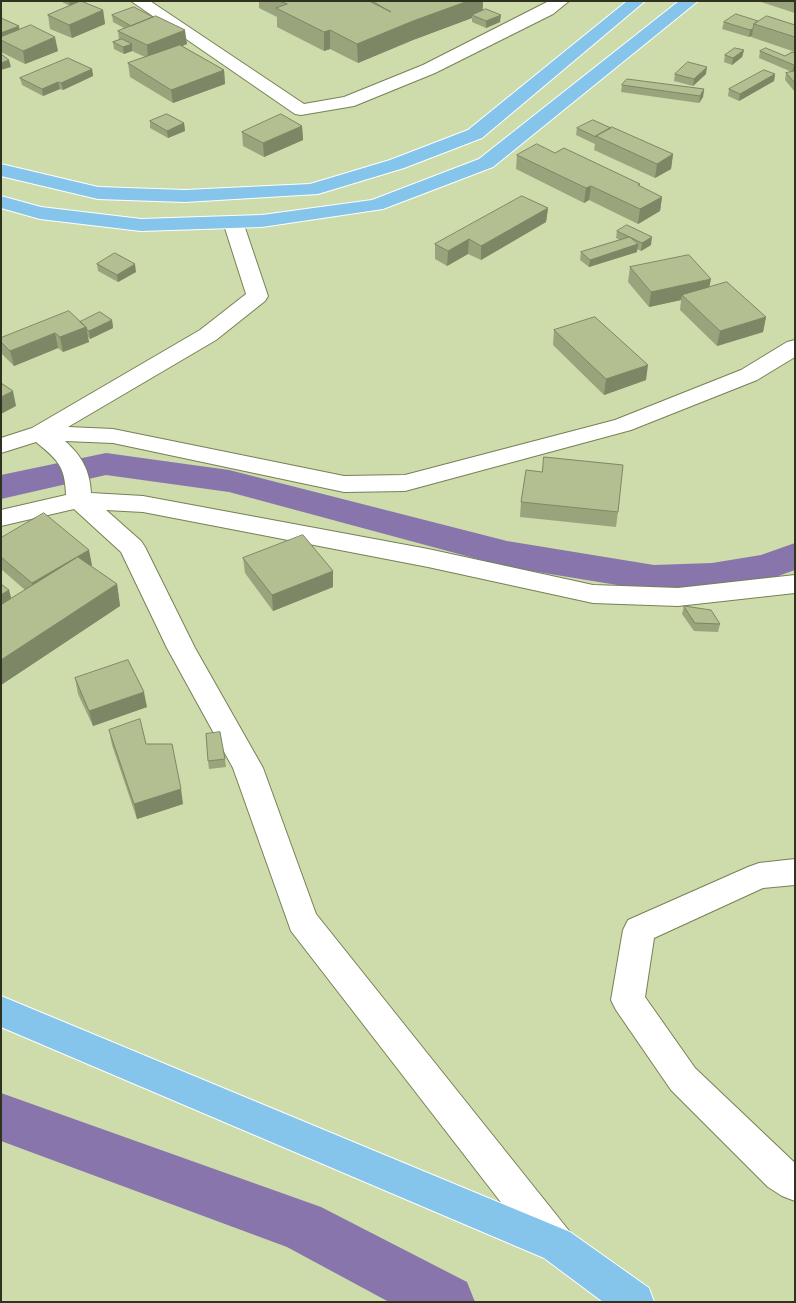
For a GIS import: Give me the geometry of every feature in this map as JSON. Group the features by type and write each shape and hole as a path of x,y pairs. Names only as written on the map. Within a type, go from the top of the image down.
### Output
{"main road":[{"path":"1,170 98,193 185,196 310,190 397,164 475,134 637,1"},
{"path":"1,202 40,213 140,225 262,221 376,205 486,163 690,1"},
{"path":"1,1011 558,1245 635,1302"}],"street":[{"path":"144,5 172,1"},
{"path":"144,5 301,110 348,102 429,69 548,10 561,1"},
{"path":"1,446 40,434 208,335 257,296 233,222"},
{"path":"40,434 113,436 344,484 405,483 623,425 749,375 795,347"},
{"path":"40,434 132,548 182,648 248,768 302,921 558,1245"},
{"path":"1,518 77,479 143,504 428,558 593,594 678,597 795,584"},
{"path":"795,872 759,876 639,930 628,1000 682,1079 781,1175 795,1184"}],"building":[{"path":"81,1 103,10 69,25 48,15"},
{"path":"280,1 369,1 391,12 372,1 468,1 357,44 330,30 324,32 276,8 287,4"},
{"path":"134,7 153,17 131,26 112,15"},
{"path":"486,9 501,15 486,21 472,15"},
{"path":"736,14 758,21 754,24 753,29 750,30 724,22"},
{"path":"156,16 185,30 147,45 118,31"},
{"path":"767,16 795,25 795,37 754,24"},
{"path":"1,18 19,26 1,33"},
{"path":"31,25 55,37 23,51 1,40 1,37"},
{"path":"122,39 132,44 123,47 113,42"},
{"path":"180,45 224,70 171,90 128,63"},
{"path":"735,48 744,50 733,58 725,55"},
{"path":"766,48 785,56 792,52 795,53 795,64 760,51"},
{"path":"1,54 9,60 1,63"},
{"path":"68,58 92,69 42,89 20,78"},
{"path":"688,62 707,67 694,79 675,74"},
{"path":"764,70 775,74 740,94 729,89"},
{"path":"795,71 795,83 786,73"},
{"path":"627,79 704,89 700,96 622,85"},
{"path":"167,114 184,123 167,131 150,121"},
{"path":"281,114 302,126 263,143 242,132"},
{"path":"593,120 611,128 596,137 577,128"},
{"path":"612,127 673,154 657,164 596,136"},
{"path":"537,144 555,153 564,148 640,184 638,185 662,197 640,209 591,186 586,188 517,155"},
{"path":"522,196 548,208 481,246 469,239 448,251 435,244"},
{"path":"627,225 652,237 642,243 617,231"},
{"path":"630,237 638,244 590,260 581,252"},
{"path":"115,253 135,264 117,275 97,264"},
{"path":"689,255 711,279 651,292 630,267"},
{"path":"727,282 766,317 720,331 682,295"},
{"path":"69,311 86,327 60,337 55,333 10,351 1,342 1,338"},
{"path":"100,312 112,320 89,331 80,322"},
{"path":"595,317 648,365 606,379 554,330"},
{"path":"1,383 13,391 1,397"},
{"path":"544,457 623,465 618,512 521,502 526,470 542,472"},
{"path":"44,513 89,550 32,583 1,557 1,538"},
{"path":"303,535 333,571 272,595 243,558"},
{"path":"78,557 117,584 1,660 1,605"},
{"path":"1,584 9,590 1,595"},
{"path":"684,606 711,610 720,624 695,623"},
{"path":"128,660 144,692 89,711 75,678"},
{"path":"140,719 146,744 172,744 181,789 134,804 109,730"},
{"path":"220,732 225,759 208,761 206,734"}],"waterway":[{"path":"1,487 106,464 229,481 507,554 654,578 712,576 767,567 795,556"},
{"path":"1,1117 302,1226 447,1302"}]}
